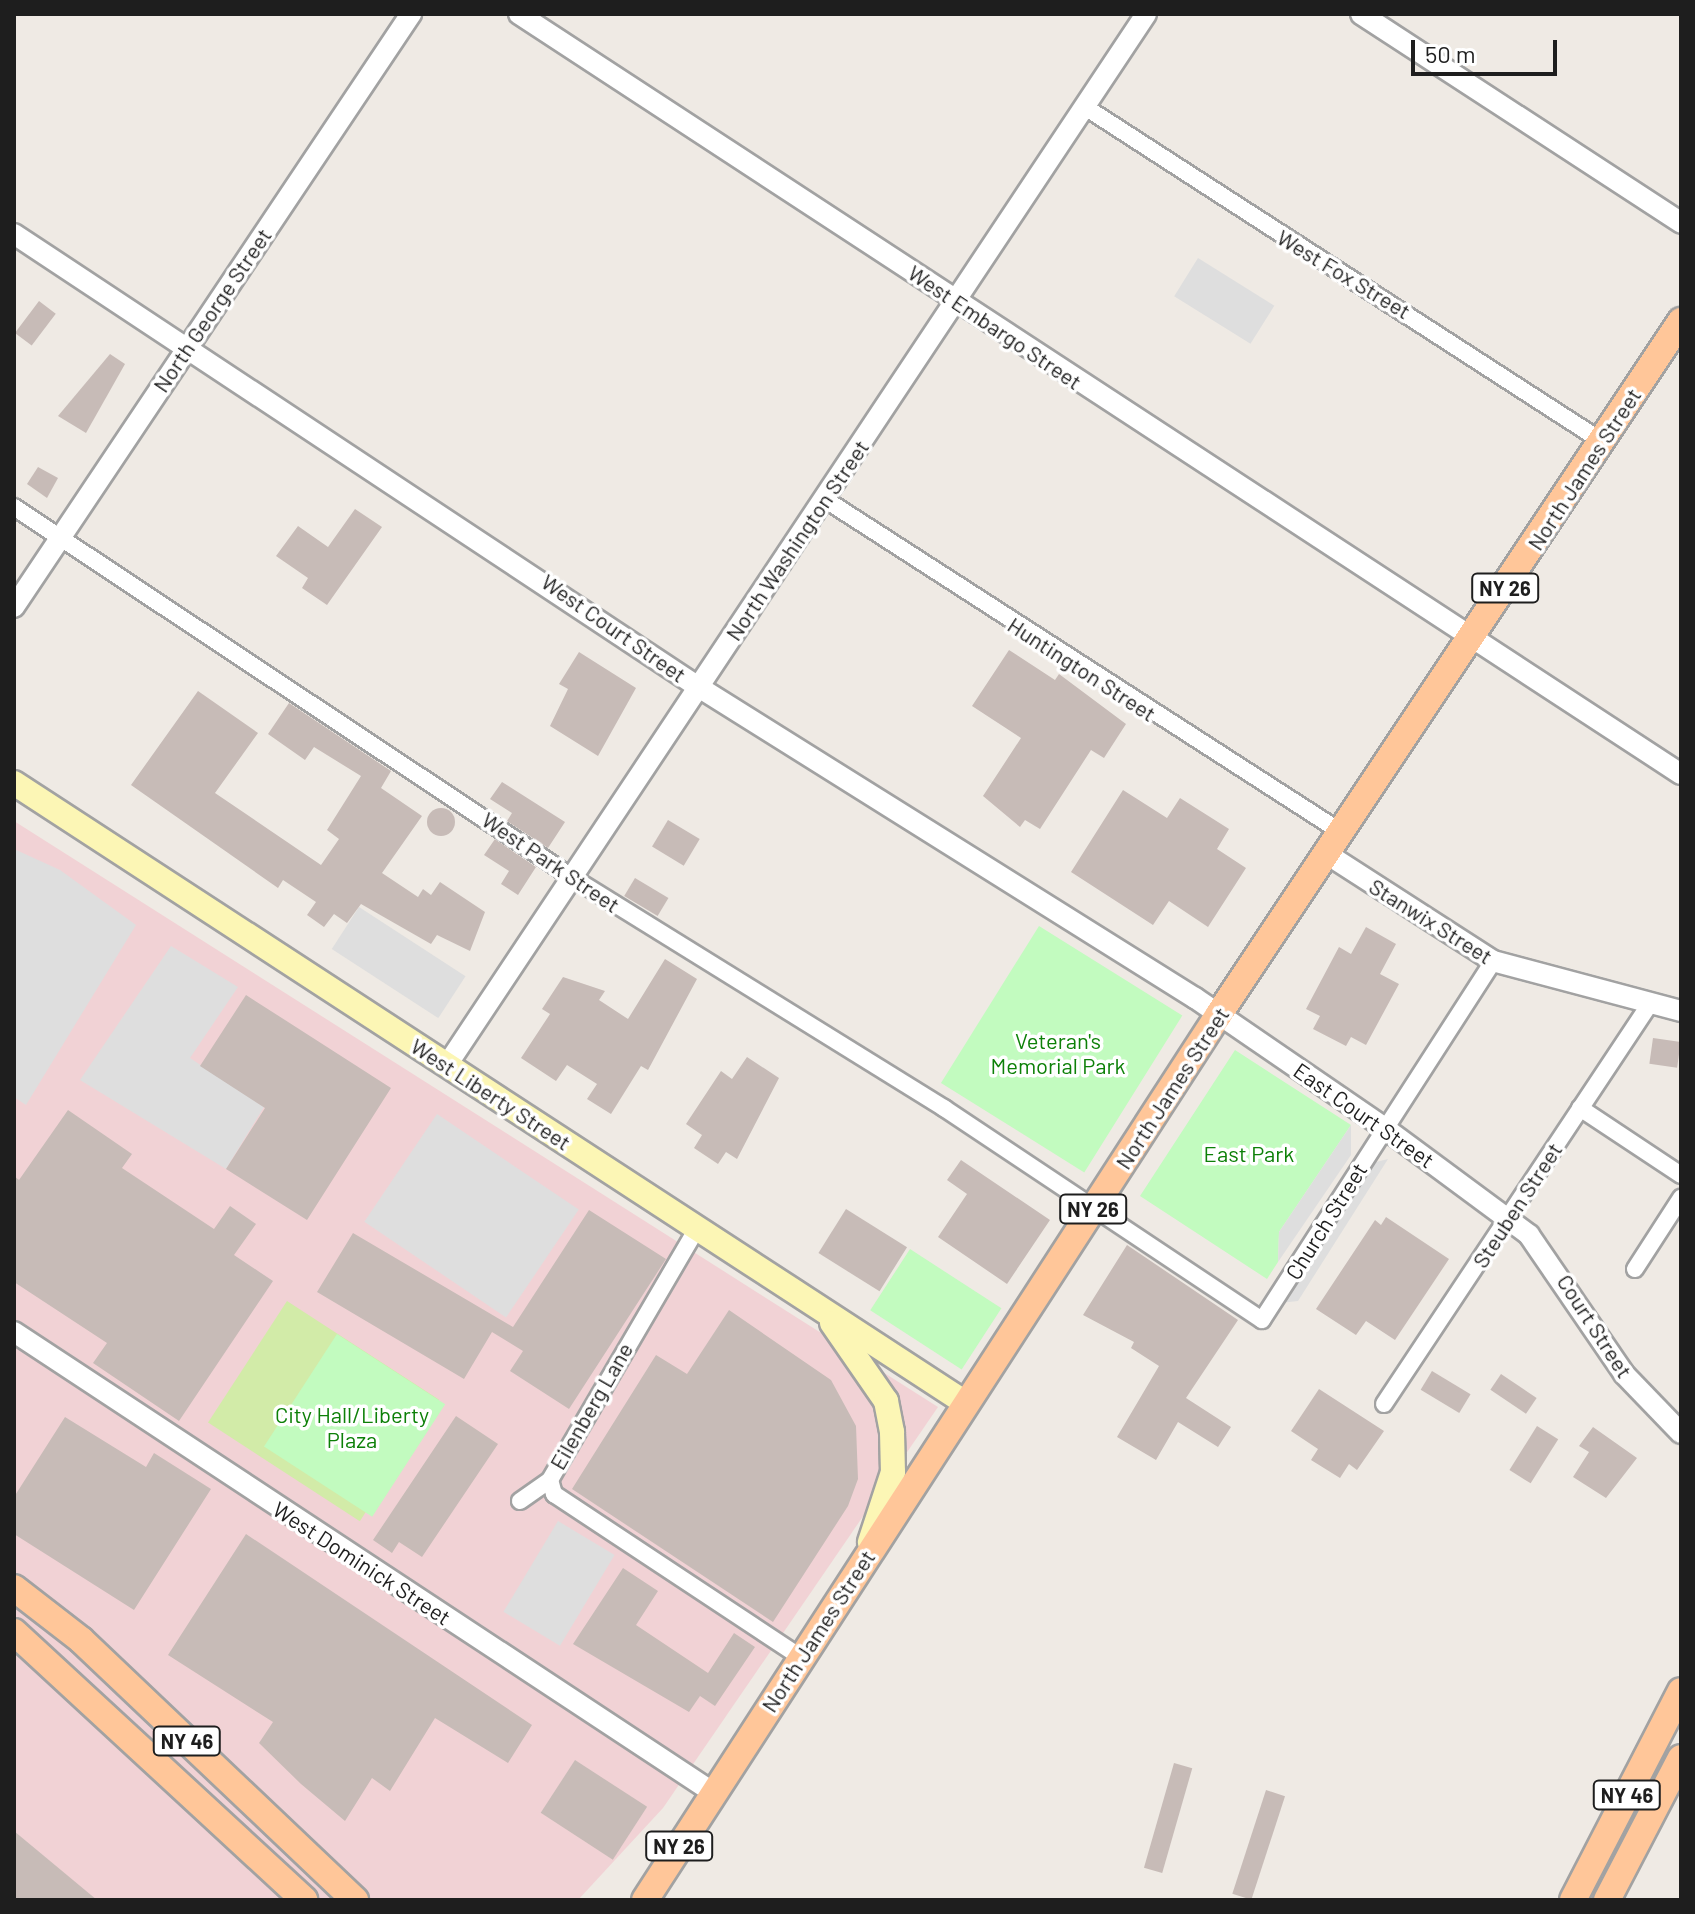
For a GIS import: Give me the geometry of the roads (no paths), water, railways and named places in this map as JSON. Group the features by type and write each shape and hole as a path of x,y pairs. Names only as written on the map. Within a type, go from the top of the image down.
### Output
{"main road":[{"name":"North James Street","path":"645,1900 711,1791 802,1658 1219,1014 1681,321"},
{"name":"West Liberty Street","path":"14,783 967,1404"},
{"path":"824,1312 886,1401 892,1432 893,1472 860,1567"},
{"name":"NY 46","path":"14,1588 81,1640 355,1900"},
{"name":"NY 46","path":"14,1632 304,1900"},
{"name":"NY 46","path":"1573,1900 1681,1691"},
{"name":"NY 46","path":"1607,1900 1681,1758"}],"street":[{"name":"North George Street","path":"14,607 411,14"},
{"name":"West Embargo Street","path":"519,14 1474,635 1681,774"},
{"name":"North Washington Street","path":"447,1065 697,686 826,500 1146,14"},
{"path":"1361,14 1681,223"},
{"name":"West Fox Street","path":"1085,107 1220,200 1463,346 1603,442"},
{"name":"West Court Street","path":"14,234 697,686 1219,1014"},
{"name":"Huntington Street","path":"826,500 1334,843"},
{"name":"West Park Street","path":"14,507 573,878 1096,1205 1262,1320"},
{"name":"Stanwix Street","path":"1334,843 1493,961 1649,1005 1681,1011"},
{"name":"Church Street","path":"1262,1320 1493,961"},
{"name":"Steuben Street","path":"1384,1404 1649,1005"},
{"name":"East Court Street","path":"1219,1014 1386,1129 1508,1219"},
{"path":"1580,1108 1681,1175"},
{"path":"1635,1269 1681,1198"},
{"name":"Court Street","path":"1508,1219 1550,1258 1624,1374 1679,1431"},
{"name":"Eilenberg Lane","path":"696,1230 550,1480 554,1494 802,1658"},
{"name":"West Dominick Street","path":"14,1332 711,1791"},
{"path":"520,1501 550,1480"}],"park label":[{"name":"Veteran's Memorial Park","path":"1058,1052"},
{"name":"East Park","path":"1249,1154"},
{"name":"City Hall/Liberty Plaza","path":"352,1426"}]}
